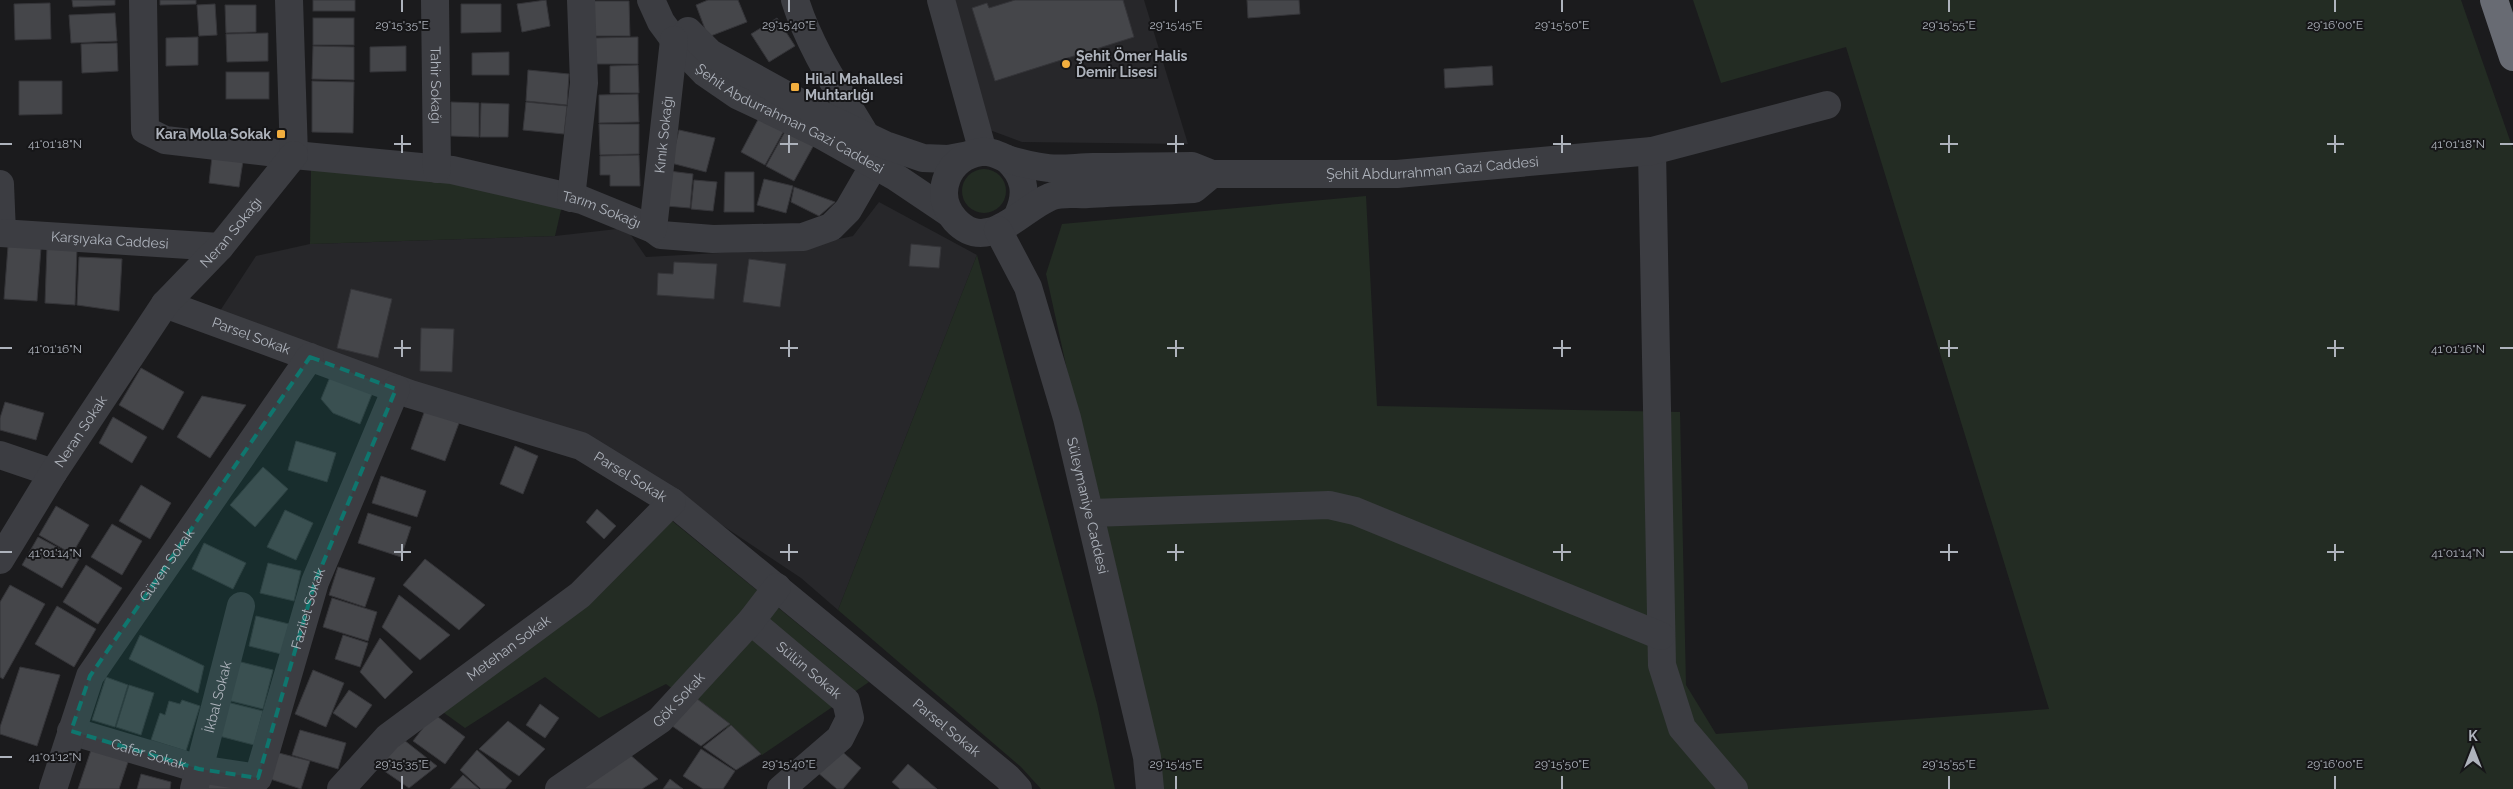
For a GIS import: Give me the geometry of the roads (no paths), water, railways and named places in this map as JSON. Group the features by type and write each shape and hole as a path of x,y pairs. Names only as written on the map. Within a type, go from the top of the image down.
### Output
{"highway":[{"path":"2494,0 2513,58"}],"street":[{"name":"Tarım Sokağı","path":"143,0 145,130 165,140 294,155 452,170 572,198 653,229 661,236 714,239 802,237 831,227 842,216 874,165"},
{"path":"289,0 294,155"},
{"name":"Tahir Sokağı","path":"435,0 437,169"},
{"path":"572,198 584,83 581,0"},
{"name":"Şehit Abdurrahman Gazi Caddesi","path":"651,0 661,22 674,40 705,73 737,96 806,127 874,165 949,213"},
{"name":"Şehit Abdurrahman Gazi Caddesi","path":"668,0 683,26 710,53 866,136 922,158 948,159 986,155 1049,168 1192,166 1212,174 1397,174 1652,151 1827,105"},
{"path":"795,0 801,22 827,71 866,136"},
{"path":"941,0 986,155"},
{"name":"Kınık Sokağı","path":"653,229 674,40"},
{"path":"1652,151 1662,665 1682,728 1734,789"},
{"name":"Neran Sokağı","path":"164,304 220,247 294,155"},
{"path":"1008,223 1024,198 1022,178 1016,168 986,155 957,162 948,173 944,186 944,201 949,213 959,224 971,231 985,233 1008,223 1052,196 1194,189 1212,174"},
{"path":"0,184 1,233"},
{"name":"Süleymaniye Caddesi","path":"1008,223 1067,418 1091,513 1147,757 1150,789"},
{"name":"Karşıyaka Caddesi","path":"1,233 220,247"},
{"name":"Parsel Sokak","path":"164,304 396,389 581,446 672,502 778,587 1005,785"},
{"name":"Neran Sokak","path":"0,560 53,473 164,304"},
{"name":"Güven Sokak","path":"53,789 90,676 310,357"},
{"name":"Fazilet Sokak","path":"197,779 258,778 315,582 396,389"},
{"path":"0,455 53,473"},
{"name":"Metehan Sokak","path":"341,789 388,737 580,595 672,502"},
{"path":"1091,513 1330,505 1355,511 1661,636"},
{"name":"Gök Sokak","path":"559,789 660,720 751,621 778,587"},
{"name":"İkbal Sokak","path":"197,779 241,606"},
{"name":"Sülün Sokak","path":"751,621 846,701 850,718 840,738 781,789"},
{"name":"Cafer Sokak","path":"71,731 197,779"}],"place":[{"name":"Şehit Ömer Halis Demir Lisesi","path":"1066,64"},
{"name":"Hilal Mahallesi Muhtarlığı","path":"795,87"},
{"name":"Kara Molla Sokak","path":"281,134"}]}
